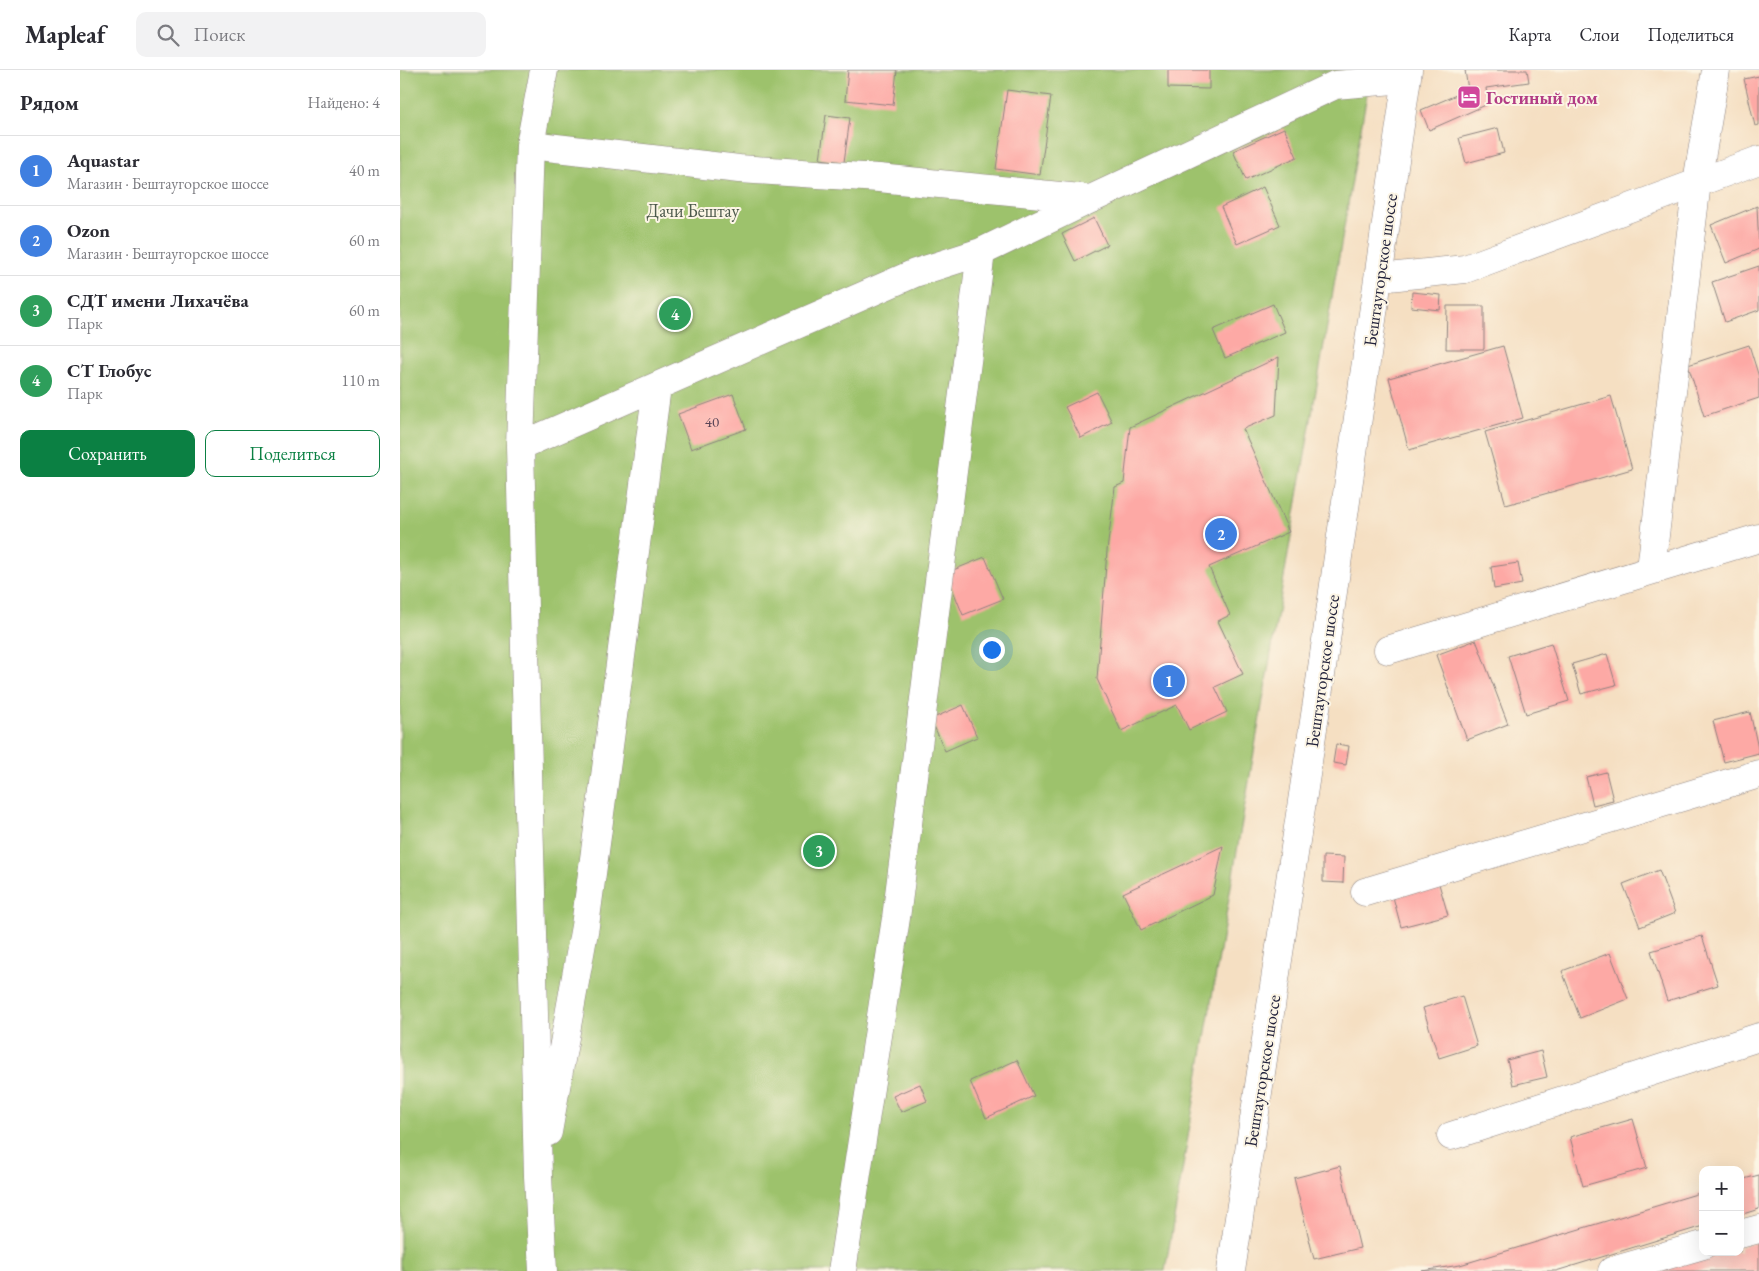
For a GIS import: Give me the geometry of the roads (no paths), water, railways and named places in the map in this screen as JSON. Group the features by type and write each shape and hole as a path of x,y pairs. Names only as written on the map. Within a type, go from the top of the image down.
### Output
{"main road":[{"path":"542,1271 520,446 530,145 544,70"},
{"path":"1651,570 1697,182 1716,70"},
{"path":"520,446 915,273 981,252 1335,85 1407,75"},
{"name":"Бештаугорское шоссе","path":"1232,1271 1379,278 1407,75"},
{"path":"530,145 739,169 879,178 1092,199"},
{"path":"1379,278 1465,269 1759,160"},
{"path":"842,1271 896,918 981,252"},
{"path":"538,1176 550,1122 585,926 657,386"},
{"path":"1388,650 1759,538"},
{"path":"1365,892 1759,774"},
{"path":"1451,1136 1759,1037"},
{"path":"1744,1233 1759,1228"},
{"path":"1612,1271 1699,1246"}],"place":[{"name":"Гостиный дом","path":"1469,97"},
{"name":"СТ Глобус","path":"675,314"},
{"name":"Ozon","path":"1221,534"},
{"name":"Aquastar","path":"1169,681"},
{"name":"СДТ имени Лихачёва","path":"819,851"}],"park label":[{"name":"Дачи Бештау","path":"693,210"}]}
